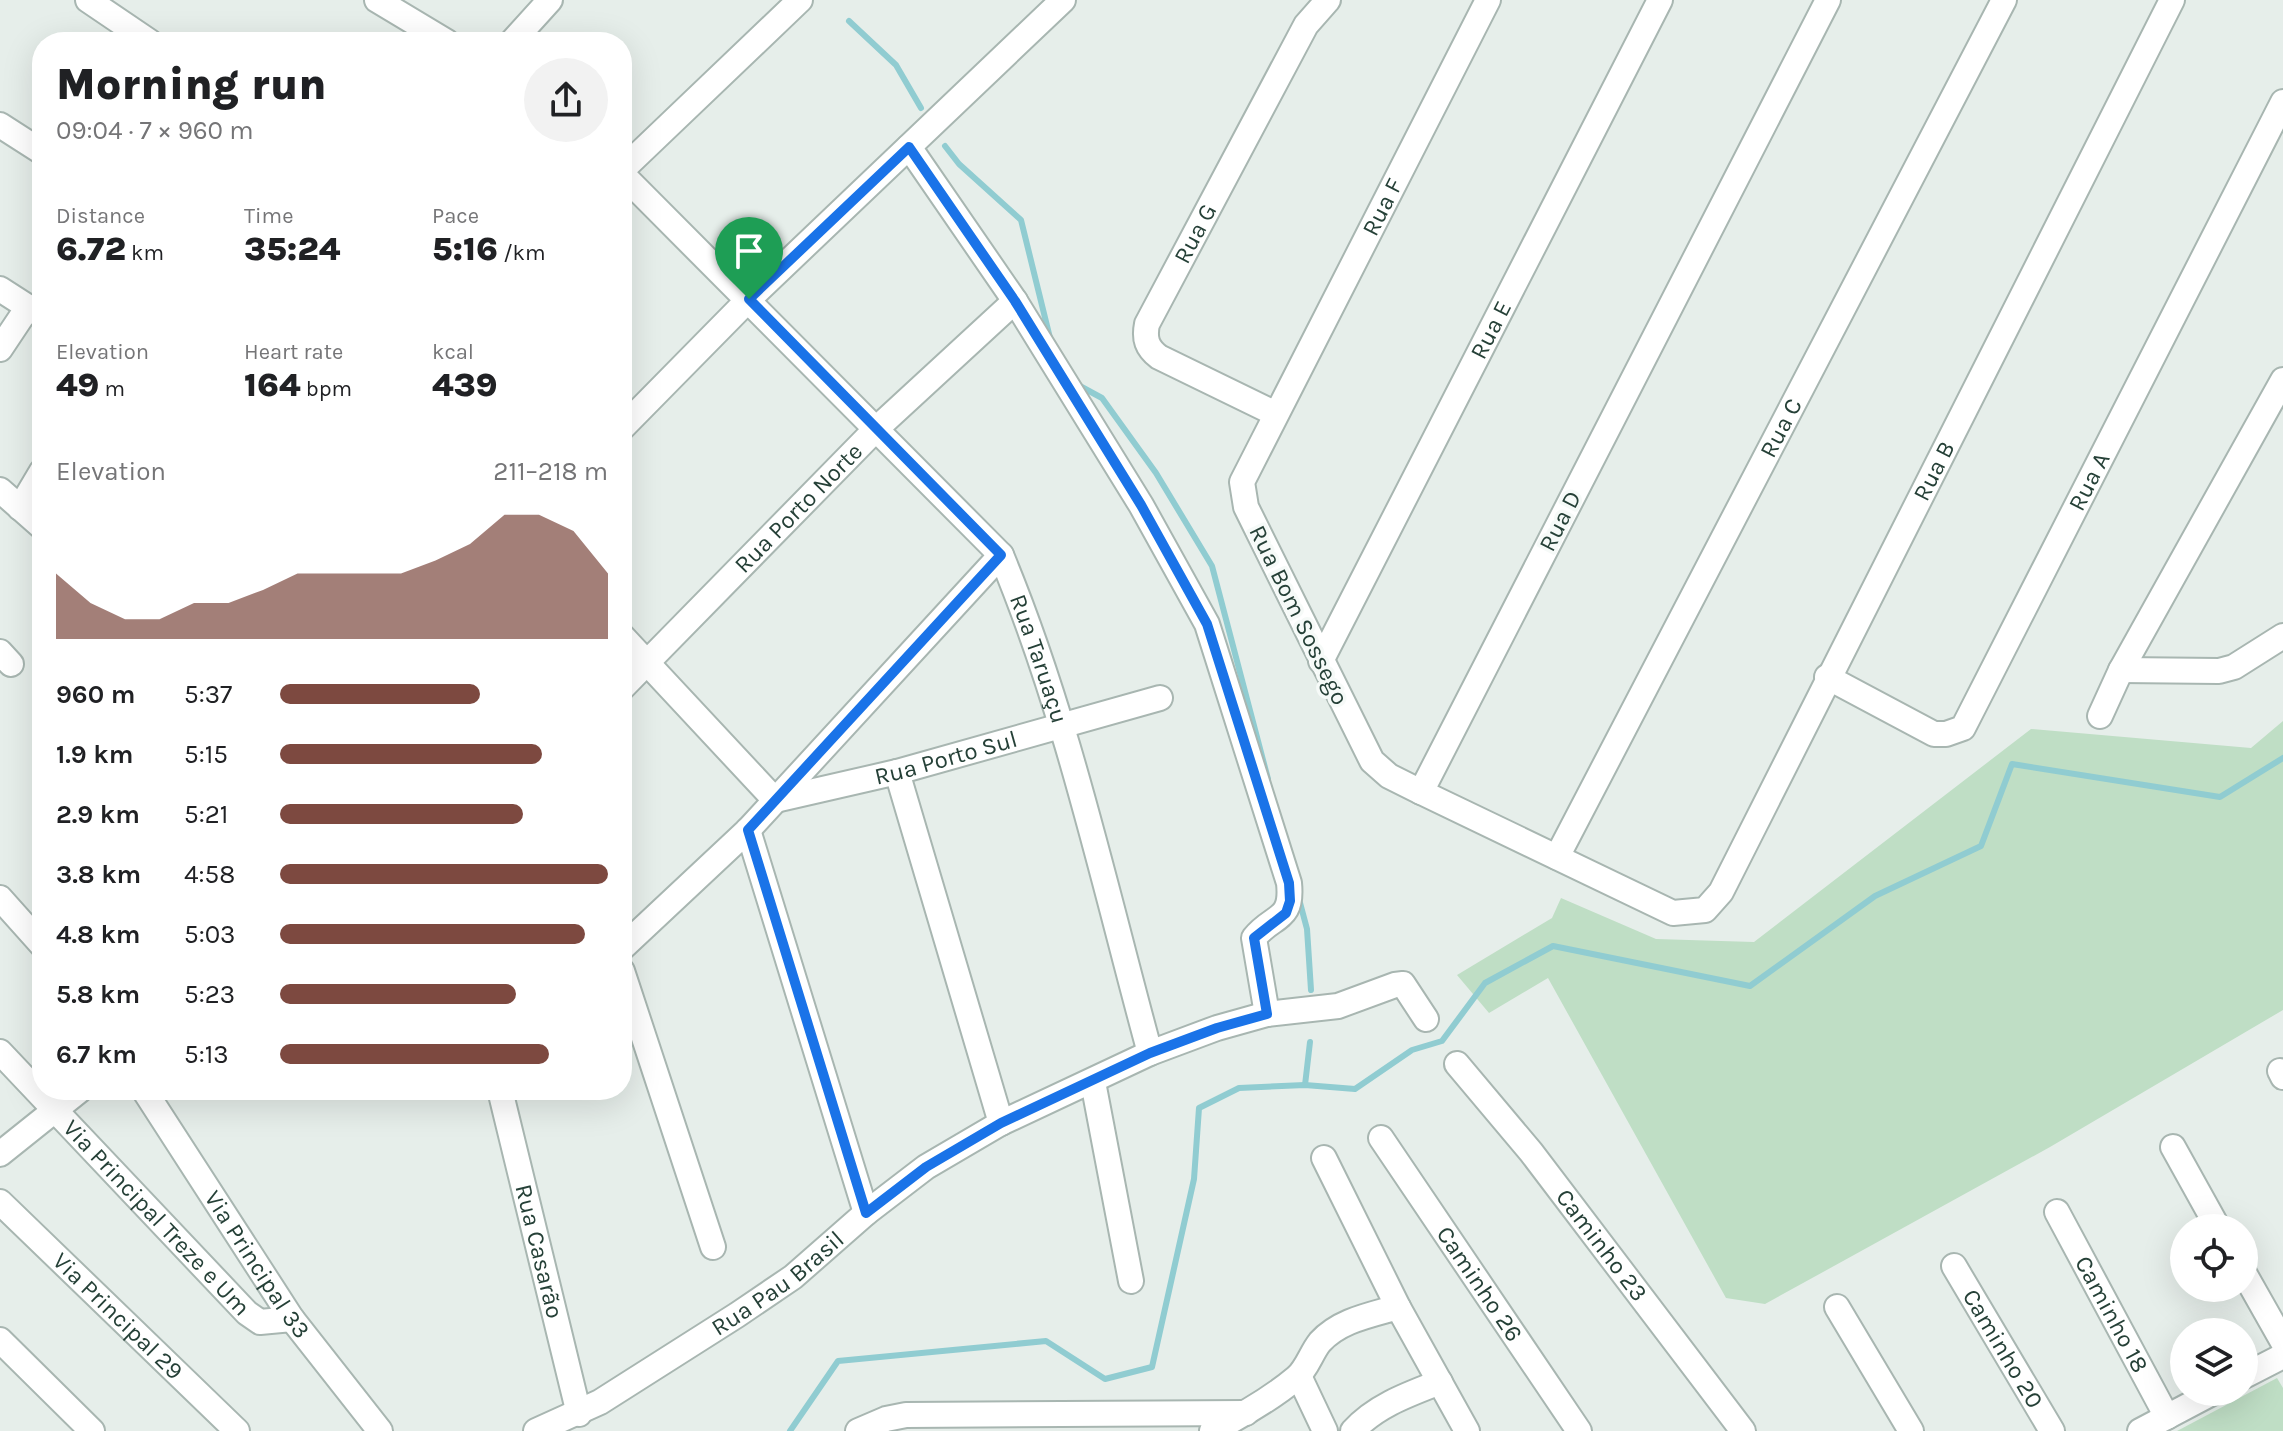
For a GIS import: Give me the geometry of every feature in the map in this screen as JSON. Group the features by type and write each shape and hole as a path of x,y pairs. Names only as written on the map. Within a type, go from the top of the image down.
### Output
{"street":[{"path":"88,0 135,32"},
{"path":"377,0 430,32"},
{"path":"521,32 550,0"},
{"path":"632,162 800,0"},
{"path":"632,418 749,299 1063,0"},
{"name":"Rua G","path":"1276,414 1159,357 1149,348 1145,335 1147,324 1282,68 1306,25 1328,0"},
{"name":"Rua F","path":"1276,414 1488,0"},
{"name":"Rua E","path":"1321,661 1660,0"},
{"name":"Rua D","path":"1421,792 1828,0"},
{"name":"Rua C","path":"1557,857 2004,0"},
{"name":"Rua B","path":"1557,857 1673,913 1705,910 1721,892 1827,677 2172,0"},
{"name":"Rua A","path":"1827,677 1934,734 1963,728 2283,102"},
{"path":"0,125 32,146"},
{"path":"909,147 1015,301 1141,505 1217,648 1289,883 1290,901 1286,913 1254,938 1267,1014"},
{"name":"Rua Taruaçu","path":"632,182 1001,555 1022,603 1060,726 1150,1053"},
{"path":"0,289 32,309"},
{"name":"Rua Porto Norte","path":"632,678 875,430 1015,301"},
{"path":"0,349 32,314"},
{"path":"2100,716 2121,670 2283,380"},
{"name":"Rua Bom Sossego","path":"1276,414 1246,468 1242,494 1372,761 1389,776 1421,792"},
{"path":"20,508 32,488"},
{"path":"0,490 32,518"},
{"path":"632,939 748,830 1001,555"},
{"path":"2121,670 2219,671 2234,667 2283,636"},
{"path":"632,647 775,800"},
{"name":"Rua Porto Sul","path":"775,800 897,772 1160,698"},
{"path":"897,772 1001,1123"},
{"path":"1421,792 1481,824 1557,857"},
{"path":"748,830 866,1213"},
{"path":"0,898 32,934"},
{"name":"Rua Pau Brasil","path":"536,1431 579,1414 793,1277 866,1213 926,1167 1001,1123 1150,1053 1217,1028 1267,1014 1338,1006 1403,984 1426,1019"},
{"path":"632,1001 713,1247"},
{"name":"Via Principal Treze e Um","path":"0,1052 32,1085"},
{"name":"Caminho 23","path":"1457,1064 1531,1152 1743,1431"},
{"path":"1093,1082 1131,1281"},
{"name":"Via Principal Treze e Um","path":"46,1100 247,1313 260,1322 292,1319"},
{"path":"0,1154 67,1100"},
{"name":"Via Principal 33","path":"150,1100 292,1319 380,1431"},
{"name":"Rua Casarão","path":"502,1100 579,1414"},
{"name":"Caminho 26","path":"1381,1138 1579,1431"},
{"path":"2173,1147 2210,1214"},
{"path":"1324,1158 1398,1307 1467,1431"},
{"name":"Via Principal 29","path":"0,1202 237,1431"},
{"name":"Caminho 18","path":"2057,1212 2167,1417"},
{"name":"Caminho 20","path":"1954,1266 2052,1431"},
{"path":"2258,1298 2283,1342"},
{"path":"1212,1431 1246,1413 1299,1376 1320,1343 1335,1330 1360,1318 1398,1307"},
{"path":"1837,1307 1911,1431"},
{"path":"0,1340 92,1431"},
{"path":"2258,1369 2283,1356"},
{"path":"1299,1376 1325,1431"},
{"path":"1353,1431 1362,1420 1386,1406 1440,1382"},
{"path":"2140,1431 2188,1406"},
{"path":"858,1431 886,1419 906,1415 1246,1413"}],"green space":[{"path":"2283,721 2283,1010 2050,1147 1765,1304 1726,1298 1548,978 1489,1013 1457,975 1552,918 1561,898 1656,939 1754,942 2031,729 2251,748"},
{"path":"2277,1378 2283,1388 2283,1431 2177,1431 2224,1406 2258,1406 2258,1388"}],"waterway":[{"path":"849,21 896,65 921,108"},
{"path":"945,146 959,164 1021,220 1051,342"},
{"path":"1078,385 1102,398 1156,473 1212,566 1268,779"},
{"path":"790,1431 838,1361 1046,1341 1105,1379 1152,1367 1194,1179 1199,1108 1239,1088 1305,1085 1355,1089 1412,1050 1442,1041 1485,983 1553,946 1750,986 1875,896 1981,846 2012,764 2220,797 2283,758"},
{"path":"1299,899 1307,929 1311,990"},
{"path":"1305,1085 1310,1042"}],"route":[{"path":"909,147 1015,301 1141,505 1207,624 1289,883 1290,901 1286,913 1256,934 1253,943 1267,1014 1217,1028 1150,1053 1001,1123 926,1167 866,1213 748,830 1001,555 749,299 909,147"}]}
